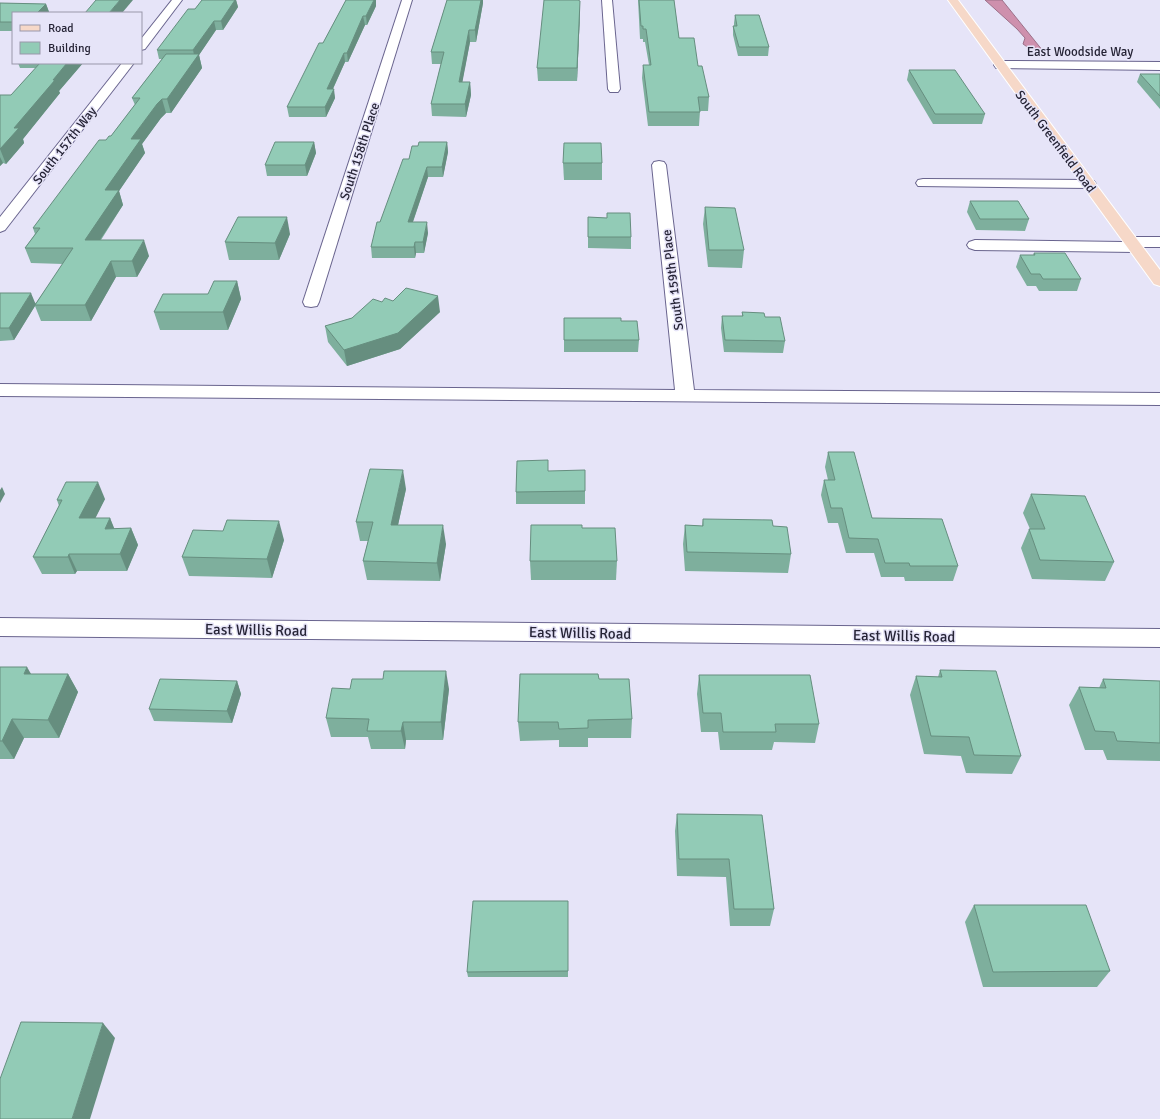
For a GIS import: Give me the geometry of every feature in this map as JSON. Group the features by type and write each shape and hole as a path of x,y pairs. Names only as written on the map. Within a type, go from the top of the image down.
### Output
{"main road":[{"name":"South Greenfield Road","path":"953,0 1160,281"}],"street":[{"path":"142,46 177,0"},
{"name":"South 158th Place","path":"311,302 407,0"},
{"path":"606,0 614,89"},
{"name":"South 157th Way","path":"0,227 127,64"},
{"name":"East Woodside Way","path":"1000,65 1160,66"},
{"name":"South 159th Place","path":"659,165 685,395"},
{"path":"923,183 1089,184"},
{"path":"975,245 1133,244 1160,242"},
{"path":"0,390 1160,399"},
{"name":"East Willis Road","path":"0,627 1160,638"}],"shaded area":[{"path":"985,0 1002,0 1043,51 1045,56 1035,54 1023,44 1025,38"}],"building":[{"path":"96,0 120,0 110,12 86,12"},
{"path":"202,0 235,0 221,21 214,21 193,50 157,50 188,9 195,9"},
{"path":"346,0 374,0 366,16 363,16 347,53 344,53 327,89 334,89 325,107 287,107 319,43 323,43"},
{"path":"447,0 481,0 475,30 469,30 459,82 470,82 465,104 431,104 444,52 431,52"},
{"path":"544,0 580,1 577,68 537,68"},
{"path":"639,0 674,0 679,38 694,38 698,66 702,66 709,97 698,97 700,112 649,112 643,65 651,65 646,29 643,29 643,26 641,26"},
{"path":"0,3 46,4 38,12 12,12 12,22 0,22"},
{"path":"735,15 759,15 769,47 739,47 733,26 737,26"},
{"path":"166,54 199,54 167,99 162,99 157,104 131,139 141,139 105,190 119,190 85,240 144,240 132,261 111,261 85,305 35,305 73,248 25,248 40,228 33,228 99,140 106,140 109,136 111,136 140,98 132,98"},
{"path":"39,64 66,64 53,80 55,80 14,128 19,128 0,149 0,95 11,95"},
{"path":"909,70 955,70 985,114 935,114"},
{"path":"1140,74 1160,74 1160,96"},
{"path":"275,142 314,142 305,165 265,165"},
{"path":"419,142 447,142 442,167 427,167 408,222 427,222 423,242 415,242 414,247 371,247 377,222 380,222 403,159 409,159 412,146 418,146"},
{"path":"564,143 601,143 602,163 563,163"},
{"path":"970,201 1018,201 1029,219 980,219"},
{"path":"705,207 735,208 744,250 709,250"},
{"path":"607,213 630,213 631,237 588,237 588,217 607,218"},
{"path":"238,217 287,217 275,243 225,242"},
{"path":"1034,253 1065,253 1081,279 1043,279 1040,274 1031,274 1020,255 1035,255"},
{"path":"214,281 237,281 223,312 154,312 163,294 208,294"},
{"path":"406,288 438,296 398,333 344,350 325,326 352,318 373,299 382,302 385,298 393,301"},
{"path":"0,293 31,293 9,328 0,328"},
{"path":"742,312 764,313 765,317 780,317 785,341 725,340 722,316 743,316"},
{"path":"564,318 621,318 621,321 637,321 639,340 564,340"},
{"path":"828,452 854,452 872,518 942,519 958,566 910,566 909,563 885,563 878,539 849,538 842,508 831,508 824,480 835,480"},
{"path":"548,460 548,471 585,470 585,491 516,492 517,461"},
{"path":"370,469 403,470 391,525 443,525 437,563 363,561 373,522 356,522"},
{"path":"66,482 98,482 79,518 110,518 105,529 131,528 120,554 69,554 68,557 33,557 62,500 57,500"},
{"path":"1031,494 1085,496 1114,562 1040,560 1029,529 1045,529"},
{"path":"703,519 772,520 773,526 787,527 791,554 687,552 685,525 703,526"},
{"path":"227,520 279,521 267,559 182,557 193,530 223,531"},
{"path":"531,525 582,525 582,528 615,528 617,561 530,561"},
{"path":"0,667 27,667 24,674 68,674 48,720 12,719 2,741 0,741"},
{"path":"940,670 996,671 1021,756 974,755 969,737 931,736 916,676 942,677"},
{"path":"384,671 446,671 441,722 403,722 401,731 367,731 369,719 326,718 332,688 350,689 352,679 383,679"},
{"path":"520,674 598,674 599,679 629,679 632,719 588,720 588,728 559,729 558,722 518,722"},
{"path":"699,675 810,675 819,724 775,724 776,732 723,732 721,713 703,713"},
{"path":"160,679 237,681 227,711 149,709"},
{"path":"1103,679 1160,681 1160,743 1117,741 1114,732 1095,731 1079,687 1106,688"},
{"path":"677,814 762,815 774,909 734,909 729,859 679,859"},
{"path":"473,901 568,901 568,971 467,972"},
{"path":"974,905 1086,905 1110,971 993,972"},
{"path":"21,1022 103,1023 72,1119 0,1119 0,1079"}]}
